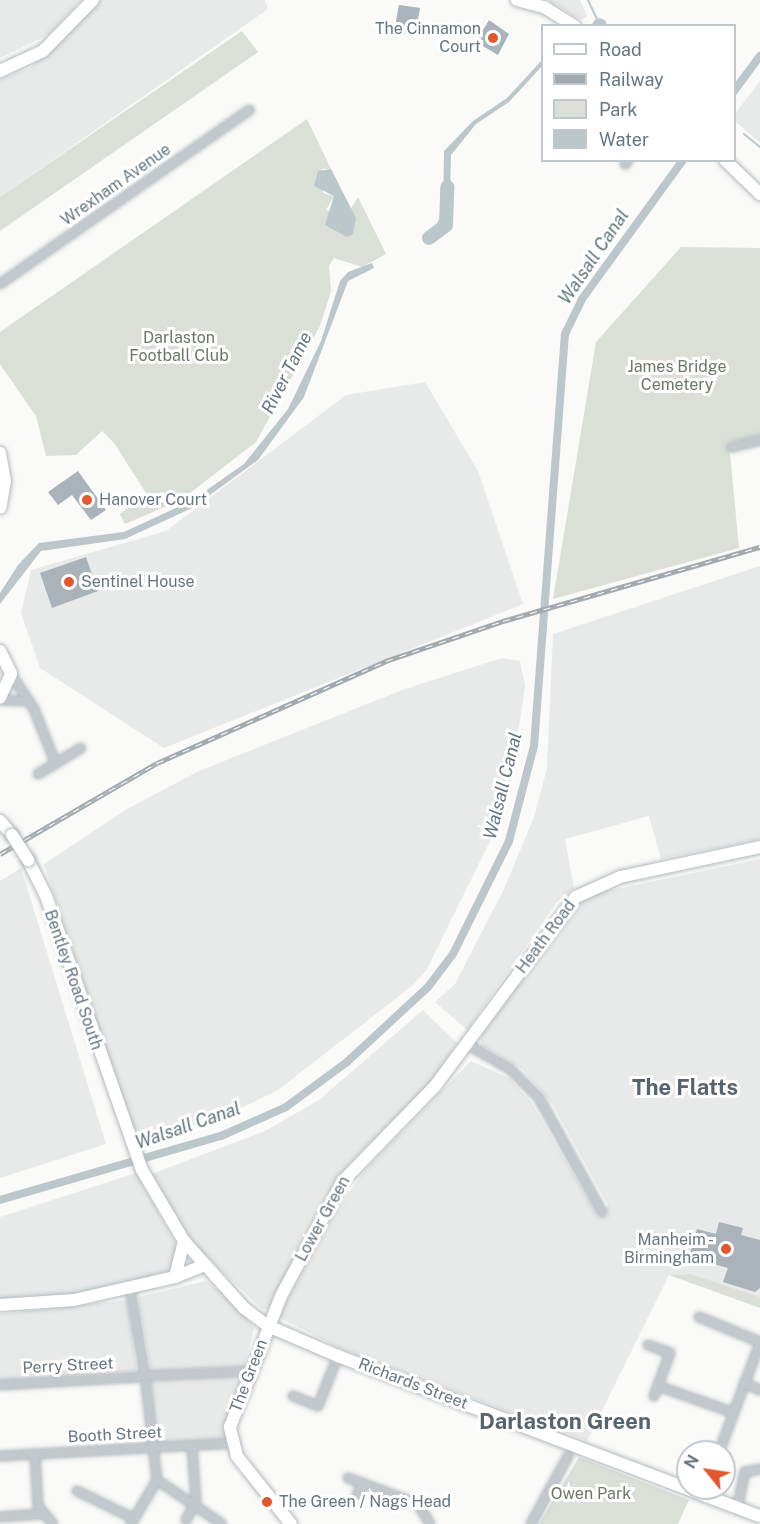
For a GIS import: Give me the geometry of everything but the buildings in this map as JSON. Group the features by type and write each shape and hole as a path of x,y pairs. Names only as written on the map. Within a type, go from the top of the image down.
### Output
{"street":[{"path":"0,70 43,51 93,0"},
{"path":"517,0 544,7 572,24"},
{"name":"Wrexham Avenue","path":"0,284 249,110"},
{"path":"727,162 760,194"},
{"path":"732,447 760,440"},
{"path":"0,453 5,481 0,508"},
{"path":"0,651 11,674 29,701 55,762"},
{"path":"11,674 0,699 29,701"},
{"path":"38,774 81,748"},
{"name":"Bentley Road South","path":"0,821 28,860 46,896 131,1146 142,1170 184,1241"},
{"name":"Heath Road","path":"467,1044 576,897 620,877 760,847"},
{"path":"467,1044 510,1069 539,1098 602,1212"},
{"name":"Lower Green","path":"268,1326 343,1180 422,1102 467,1044"},
{"path":"184,1241 204,1265 268,1326"},
{"path":"175,1277 184,1241"},
{"path":"0,1305 74,1300 175,1277 204,1265"},
{"path":"77,1491 132,1521 157,1480 130,1288"},
{"path":"699,1317 760,1342 722,1440"},
{"name":"Richards Street","path":"268,1326 338,1356 676,1482"},
{"name":"The Green","path":"231,1443 232,1417 268,1326"},
{"path":"648,1345 670,1353 654,1396"},
{"path":"293,1396 318,1406 338,1356"},
{"name":"Perry Street","path":"0,1385 143,1379 251,1371"},
{"path":"744,1383 760,1390"},
{"path":"658,1386 732,1412"},
{"path":"231,1443 286,1522"},
{"name":"Booth Street","path":"0,1456 231,1443"},
{"path":"186,1520 195,1506 192,1446"},
{"path":"35,1454 41,1514 52,1524"},
{"path":"531,1524 568,1456"},
{"path":"737,1509 745,1472 760,1469"},
{"path":"348,1478 418,1504 430,1524"},
{"path":"157,1480 222,1524"},
{"path":"357,1495 363,1484"},
{"name":"Richards Street","path":"720,1500 737,1509 760,1516"},
{"path":"0,1517 41,1514"}],"shaded area":[{"path":"0,0 81,0 48,35 0,58"},
{"path":"101,0 265,0 268,9 0,197 0,79 30,68"},
{"path":"548,0 580,0 587,16 581,20"},
{"path":"760,81 760,143 736,122 736,112"},
{"path":"425,382 478,471 523,604 164,748 40,668 21,613 31,570 166,531 346,395"},
{"path":"760,566 760,839 661,859 649,816 565,839 574,888 557,902 467,1030 435,1002 455,984 504,889 534,817 547,768 553,634"},
{"path":"502,658 520,661 525,686 511,781 496,829 426,971 412,986 278,1090 215,1121 138,1144 44,864 127,809 199,771 405,689"},
{"path":"760,859 760,1297 691,1274 669,1275 587,1441 342,1349 278,1317 336,1211 366,1169 471,1061 509,1078 531,1102 599,1218 608,1205 553,1105 522,1069 481,1045 481,1035 575,907 593,894"},
{"path":"21,868 106,1144 0,1178 0,881"},
{"path":"423,1010 457,1043 435,1077 338,1176 268,1309 262,1309 193,1244 149,1175 265,1131 319,1100"},
{"path":"136,1173 176,1244 168,1275 58,1298 0,1302 0,1217"},
{"path":"206,1281 230,1299 254,1328 245,1366 151,1371 138,1297"},
{"path":"127,1300 137,1371 0,1381 0,1314"},
{"path":"243,1376 224,1442 156,1445 151,1381"}],"green space":[{"path":"242,31 258,52 0,231 0,197"},
{"name":"Darlaston Football Club","path":"307,119 331,169 322,169 323,193 334,196 326,210 356,219 350,210 358,197 386,254 362,267 334,258 329,266 331,291 320,326 256,442 181,500 125,524 120,514 146,493 114,443 102,431 76,455 46,456 36,416 0,364 0,332"},
{"name":"James Bridge Cemetery","path":"681,247 760,248 760,435 729,442 739,548 553,599 596,342"},
{"path":"691,1274 760,1297 760,1308 669,1275"},
{"name":"Owen Park","path":"579,1457 676,1495 676,1500 689,1500 678,1524 539,1524"}],"water":[{"path":"541,61 541,67 509,102 476,124 451,155 449,231 431,242 443,207 444,151 473,121 507,98"},
{"path":"331,169 356,218 353,234 347,237 325,225 334,196 314,186 318,171"},
{"path":"372,263 374,268 348,281 304,397 258,460 192,508 125,539 41,551 0,604 0,593 18,565 39,543 124,532 191,501 244,464 288,409 321,341 340,281 348,272"}],"waterway":[{"path":"588,0 599,24"},
{"name":"Walsall Canal","path":"736,88 760,56"},
{"path":"744,134 760,147"},
{"name":"Walsall Canal","path":"0,1200 221,1136 286,1107 347,1062 428,987 453,954 509,841 534,746 565,334 582,299 682,162"},
{"name":"River Tame","path":"429,238 446,225 447,187"}],"railway":[{"path":"0,854 157,763 386,661 503,621 760,547"}],"place":[{"name":"The Cinnamon Court","path":"493,38"},
{"name":"Hanover Court","path":"87,500"},
{"name":"Sentinel House","path":"69,582"},
{"name":"Manheim - Birmingham","path":"726,1249"},
{"name":"The Green / Nags Head","path":"267,1502"}],"district":[{"name":"The Flatts","path":"685,1088"},
{"name":"Darlaston Green","path":"565,1422"}]}
